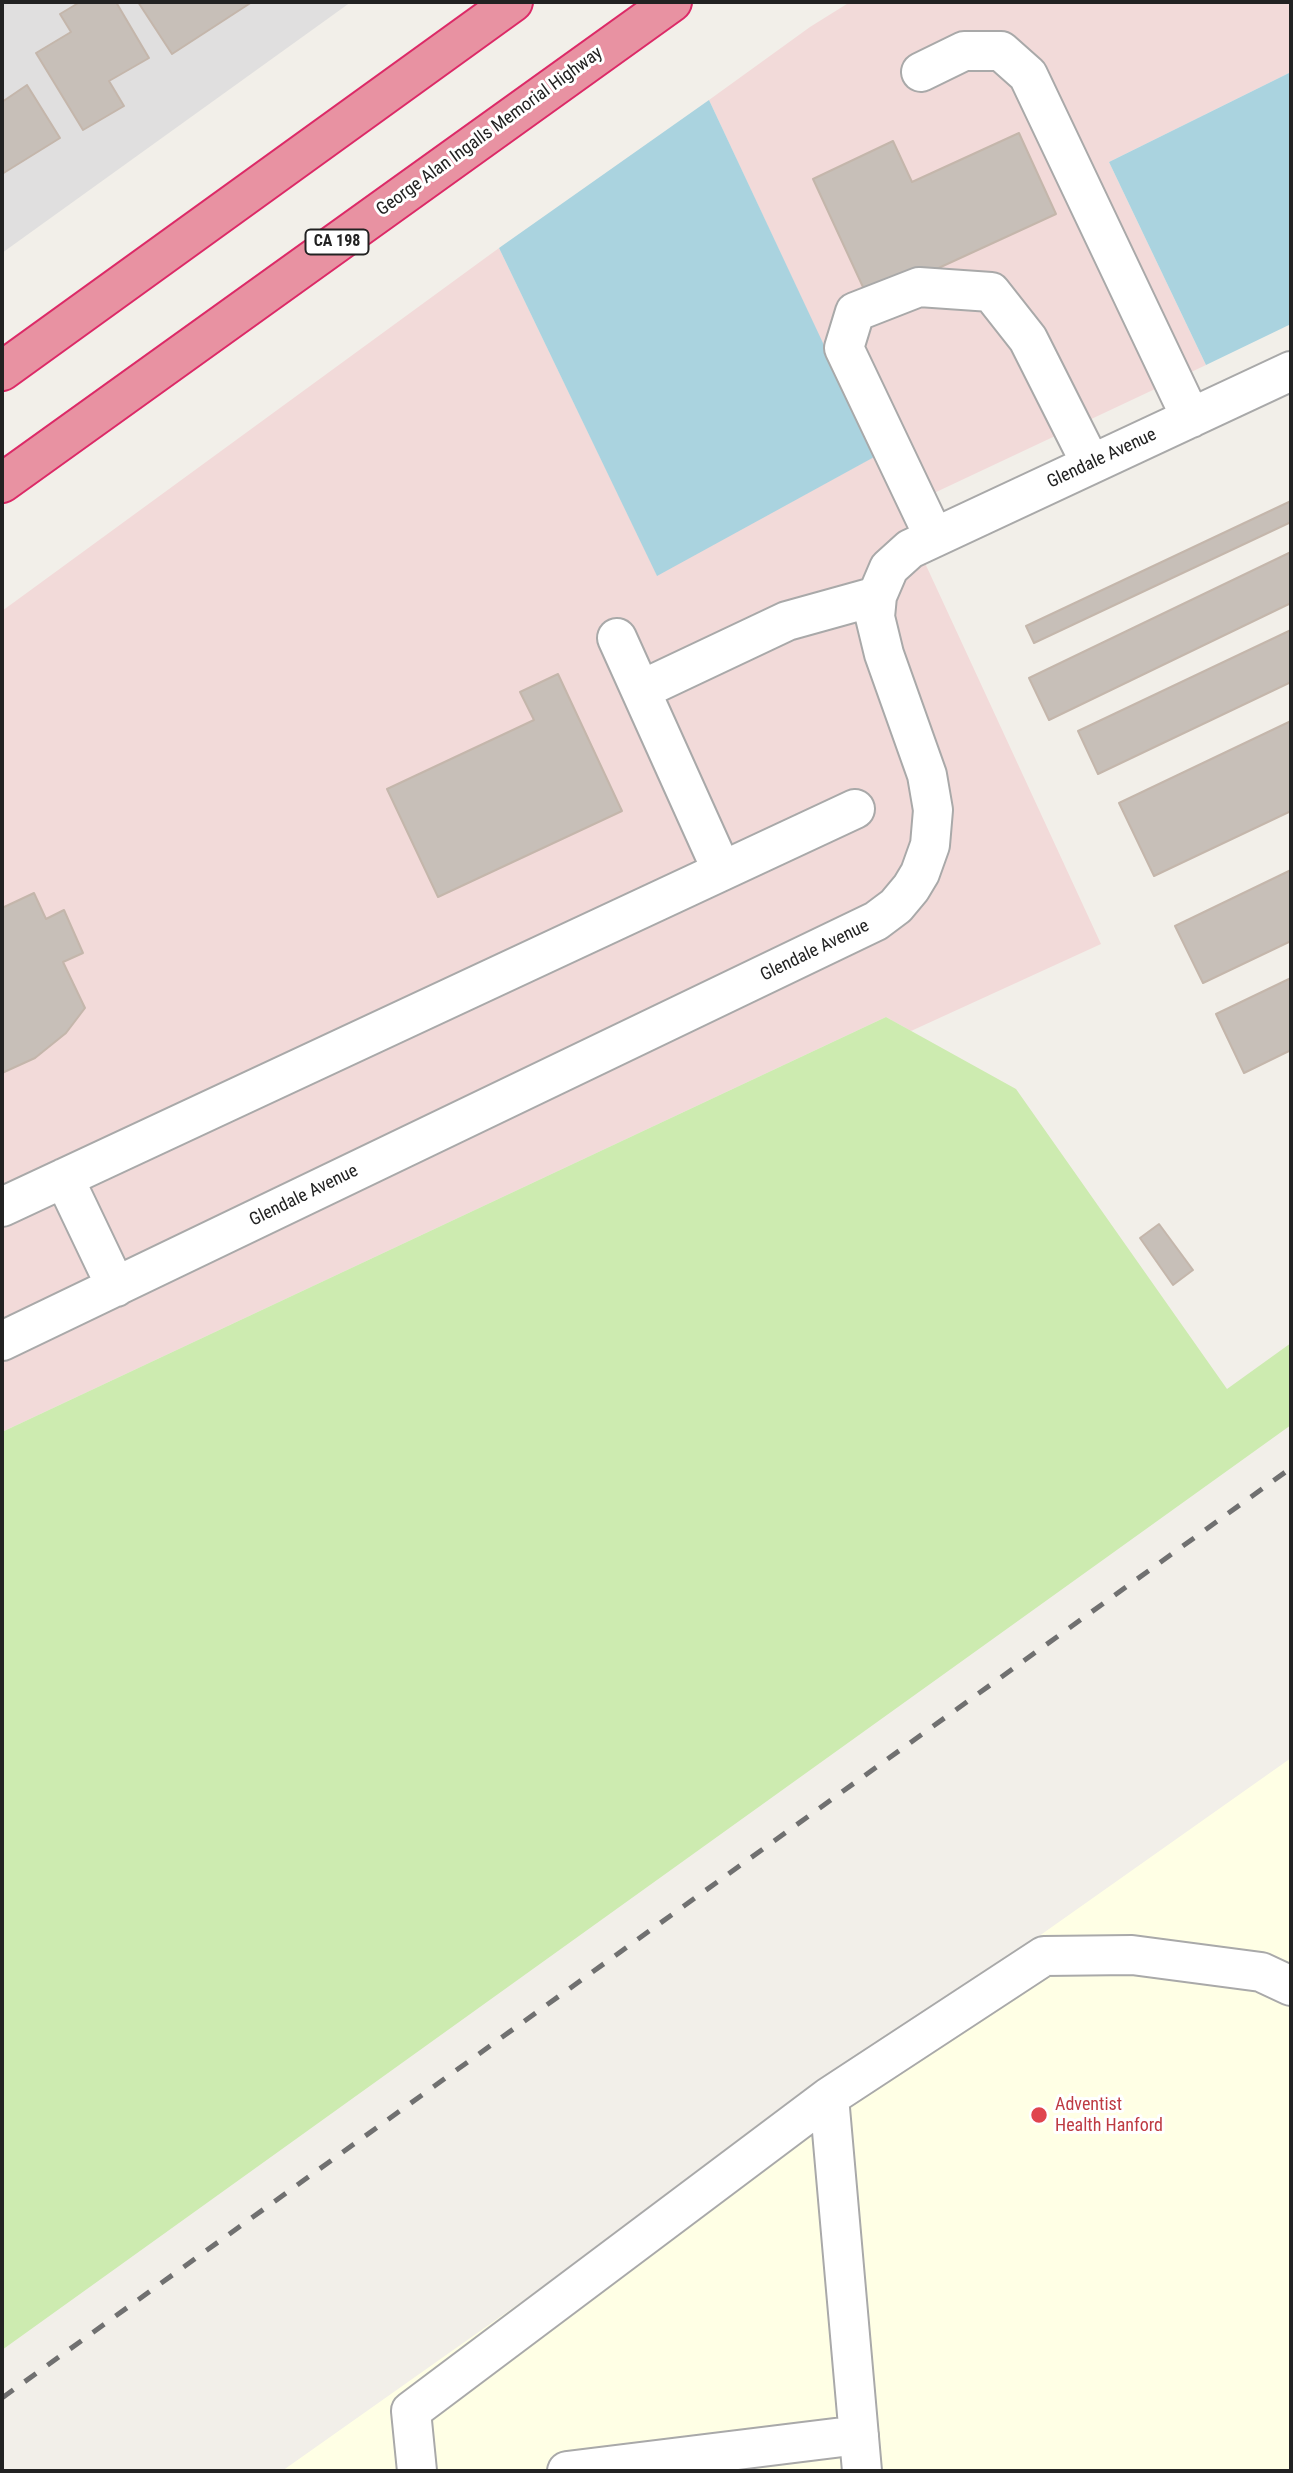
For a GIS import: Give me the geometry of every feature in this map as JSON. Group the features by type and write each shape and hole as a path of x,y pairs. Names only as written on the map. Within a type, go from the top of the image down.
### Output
{"highway":[{"path":"2,371 513,2"},
{"name":"George Alan Ingalls Memorial Highway","path":"2,483 672,2"}],"street":[{"path":"921,72 964,51 1002,51 1028,75 1191,418"},
{"path":"934,537 844,348 855,312 919,287 991,292 1028,339 1091,464"},
{"name":"Glendale Avenue","path":"2,1340 876,921 896,906 920,873 929,845 933,810 927,775 884,654 875,618 877,596 888,568 910,549 934,537 1291,371"},
{"path":"641,690 787,621 877,596"},
{"path":"617,638 722,871"},
{"path":"2,1207 855,809"},
{"path":"64,1178 116,1287"},
{"path":"418,2471 411,2411 829,2097 1044,1956 1132,1955 1261,1972 1291,1986"},
{"path":"567,2471 861,2453 829,2097"}],"shaded area":[{"path":"2,2 351,2 2,253"},
{"path":"850,2 1291,2 1291,72 1109,162 1206,365 900,509 1101,944 911,1031 886,1017 2,1432 2,611 499,248 657,575 875,456 709,100 810,27"},
{"name":"Adventist Health Hanford","path":"1291,1758 1291,2471 282,2471"}],"green space":[{"path":"886,1017 1016,1089 1227,1389 1291,1343 1291,1425 2,2350 2,1432"}],"water":[{"path":"1291,72 1291,324 1206,365 1109,162"},
{"path":"709,100 876,456 657,576 499,248"}],"building":[{"path":"80,2 116,2 149,58 109,81 124,106 83,130 36,53 71,32 60,14"},
{"path":"138,2 252,2 172,54"},
{"path":"27,85 60,138 2,174 2,102"},
{"path":"1019,133 1056,214 869,300 813,179 893,141 912,182"},
{"path":"1291,501 1291,522 1034,643 1026,626"},
{"path":"1291,552 1291,603 1049,720 1029,678"},
{"path":"1291,630 1291,682 1098,774 1078,731"},
{"path":"558,674 622,811 438,897 387,789 534,720 520,692"},
{"path":"1291,721 1291,811 1154,876 1119,803"},
{"path":"1291,870 1291,941 1203,983 1175,926"},
{"path":"34,893 46,919 64,910 83,953 63,962 85,1008 66,1033 35,1058 2,1073 2,908"},
{"path":"1291,978 1291,1050 1244,1073 1216,1014"},
{"path":"1159,1224 1193,1270 1173,1285 1140,1238"}],"railway":[{"path":"2,2398 1291,1468"}],"place":[{"name":"Adventist Health Hanford","path":"1039,2115"}]}
